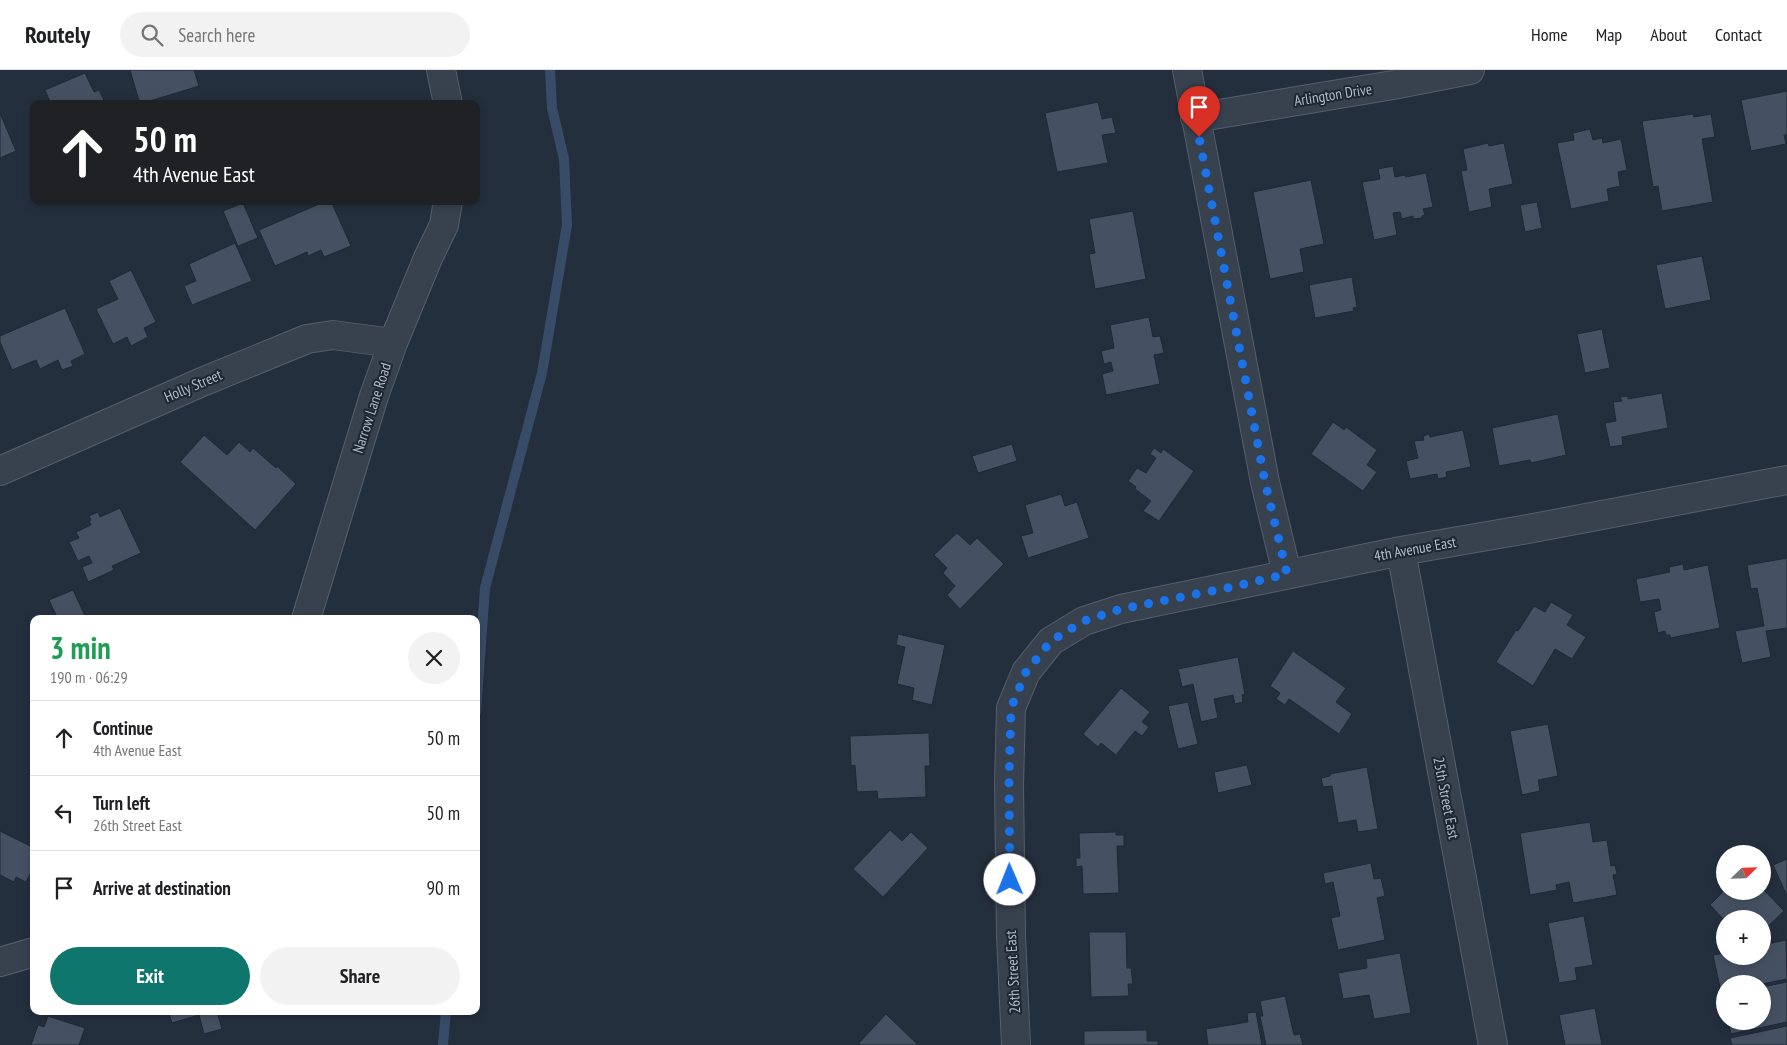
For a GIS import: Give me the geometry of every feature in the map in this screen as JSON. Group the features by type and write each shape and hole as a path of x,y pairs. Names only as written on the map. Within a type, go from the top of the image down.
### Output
{"street":[{"path":"441,70 447,100"},
{"path":"1187,70 1265,482 1287,574"},
{"name":"Arlington Drive","path":"1195,118 1470,70"},
{"name":"Narrow Lane Road","path":"307,615 374,396 393,343 428,258 444,225 447,205"},
{"name":"Holly Street","path":"0,471 202,382 307,339 333,335 393,343"},
{"name":"4th Avenue East","path":"1051,641 1084,621 1121,609 1401,551 1787,480"},
{"name":"25th Street East","path":"1401,551 1493,1045"},
{"name":"26th Street East","path":"1016,1045 1011,936 1009,785 1011,708 1026,672 1051,641"},
{"path":"0,962 30,953"}],"building":[{"path":"130,70 194,70 199,86 153,100 139,100"},
{"path":"85,73 94,92 99,90 104,100 49,100 45,90"},
{"path":"1787,91 1787,135 1784,135 1786,144 1751,151 1741,100"},
{"path":"1098,102 1102,119 1112,117 1116,133 1102,135 1108,163 1057,172 1045,113"},
{"path":"0,113 16,151 0,158"},
{"path":"1693,114 1694,117 1711,114 1715,137 1702,139 1713,202 1662,211 1658,186 1653,187 1642,121"},
{"path":"1590,129 1593,140 1602,138 1603,143 1621,139 1627,170 1618,172 1620,186 1607,189 1609,201 1571,209 1557,143 1574,140 1573,133"},
{"path":"1488,143 1489,146 1504,143 1513,184 1489,189 1492,207 1469,212 1461,171 1467,170 1463,149"},
{"path":"1393,166 1395,177 1426,173 1433,207 1423,209 1425,215 1422,218 1413,219 1413,216 1402,219 1400,212 1393,213 1397,235 1374,240 1362,182 1380,179 1378,169"},
{"path":"1311,180 1324,244 1300,249 1304,272 1270,279 1253,192"},
{"path":"1537,202 1542,228 1525,232 1520,205"},
{"path":"238,205 244,205 258,238 238,246 223,211"},
{"path":"317,205 333,205 351,246 324,257 321,250 308,256 307,252 275,266 259,230"},
{"path":"1133,211 1146,279 1095,289 1089,254 1095,253 1089,219"},
{"path":"235,243 252,281 192,305 184,286 196,281 189,264"},
{"path":"1702,256 1711,300 1665,309 1656,265"},
{"path":"131,270 156,322 144,328 148,337 131,346 127,337 113,344 96,309 118,299 109,281"},
{"path":"1352,277 1357,307 1353,308 1354,311 1315,318 1309,285"},
{"path":"65,308 85,354 71,361 73,366 62,370 58,360 40,369 36,360 12,370 0,342 0,336"},
{"path":"1149,317 1153,337 1160,336 1164,353 1154,355 1160,384 1106,395 1102,374 1113,371 1111,362 1104,364 1101,351 1114,348 1110,325"},
{"path":"1602,329 1610,368 1585,373 1577,334"},
{"path":"1662,393 1668,428 1622,437 1623,445 1610,447 1605,423 1616,421 1613,402 1622,401 1620,397 1628,396 1628,399"},
{"path":"1558,414 1566,455 1531,463 1530,460 1499,466 1492,428"},
{"path":"1333,422 1344,430 1346,427 1377,450 1367,465 1377,472 1363,491 1311,454"},
{"path":"1463,430 1471,467 1446,472 1447,477 1438,479 1437,474 1410,479 1406,461 1418,458 1414,441 1424,440 1423,436 1429,434 1430,437"},
{"path":"204,435 227,455 239,442 250,452 253,448 276,468 277,466 296,484 255,530 180,462"},
{"path":"1012,444 1017,461 978,473 972,456"},
{"path":"1154,448 1161,453 1163,449 1194,471 1159,521 1143,511 1151,501 1128,481 1137,468 1146,473 1156,458 1150,454"},
{"path":"1061,494 1065,506 1077,502 1089,538 1028,558 1021,536 1033,533 1025,505"},
{"path":"120,508 141,553 112,566 114,570 88,582 82,567 92,563 89,556 78,561 69,542 79,538 76,532 91,525 89,516 98,512 100,517"},
{"path":"957,533 970,545 977,538 1004,564 960,609 947,595 955,586 943,573 947,568 934,555"},
{"path":"1787,558 1787,628 1766,631 1771,657 1742,663 1735,631 1764,626 1757,588 1751,589 1747,565"},
{"path":"1683,564 1684,570 1708,565 1720,628 1670,638 1670,635 1666,635 1665,631 1658,633 1654,612 1661,610 1659,599 1640,602 1636,579 1670,572 1669,567"},
{"path":"73,590 85,615 56,615 49,600"},
{"path":"1551,602 1573,615 1567,625 1586,637 1572,659 1555,649 1533,686 1496,662 1534,606 1545,612"},
{"path":"898,634 945,645 932,705 912,700 914,688 897,684 905,647 896,645"},
{"path":"1293,651 1346,688 1336,702 1352,714 1339,734 1289,699 1285,705 1276,699 1280,693 1270,686"},
{"path":"1238,657 1245,694 1242,695 1243,702 1235,704 1233,695 1214,699 1218,718 1201,722 1193,684 1182,687 1178,669"},
{"path":"1121,688 1150,712 1142,722 1149,727 1142,736 1135,731 1116,755 1101,743 1098,747 1083,734"},
{"path":"1188,702 1198,744 1178,749 1168,706"},
{"path":"1548,724 1558,776 1538,780 1540,791 1522,795 1510,731"},
{"path":"929,733 930,766 925,766 926,797 878,799 877,791 857,792 855,765 851,766 850,736"},
{"path":"1247,765 1252,785 1218,793 1214,772"},
{"path":"1367,767 1378,829 1358,832 1356,820 1338,823 1332,786 1323,787 1321,778 1330,776 1330,774"},
{"path":"1590,822 1593,842 1607,840 1611,866 1615,865 1617,874 1613,875 1617,895 1573,903 1569,882 1556,885 1557,890 1530,895 1520,833"},
{"path":"890,830 902,841 911,832 928,848 883,897 853,869"},
{"path":"0,831 30,846 30,874 26,882 16,877 14,882 0,875"},
{"path":"1116,832 1116,835 1124,835 1124,846 1117,846 1119,893 1083,894 1082,866 1076,867 1076,858 1080,858 1079,833"},
{"path":"1787,859 1787,896 1773,865"},
{"path":"1371,863 1374,879 1381,878 1385,896 1377,898 1385,940 1338,950 1331,918 1340,916 1333,882 1325,884 1323,873"},
{"path":"1771,897 1784,911 1771,923 1771,910 1716,911 1710,905 1716,899 1771,900"},
{"path":"1584,916 1593,965 1575,968 1577,980 1559,983 1548,923"},
{"path":"1089,932 1126,932 1127,968 1131,968 1133,984 1128,984 1129,996 1091,997"},
{"path":"1786,940 1787,979 1771,982 1771,975 1717,975 1713,955 1716,954 1716,965 1771,965 1771,943"},
{"path":"1400,953 1411,1013 1374,1019 1369,995 1343,999 1338,973 1367,968 1366,959"},
{"path":"1787,982 1787,1022 1771,1025 1771,985"},
{"path":"1285,996 1294,1035 1300,1034 1303,1045 1266,1045 1260,1016 1263,1016 1260,1001"},
{"path":"1595,1008 1602,1045 1565,1045 1559,1015"},
{"path":"1256,1012 1262,1045 1208,1045 1206,1029 1248,1022 1247,1013"},
{"path":"886,1014 918,1045 861,1045 859,1043"},
{"path":"169,1015 199,1015 172,1023"},
{"path":"199,1015 218,1015 222,1029 204,1034"},
{"path":"48,1016 85,1028 79,1045 31,1045 38,1025 44,1027"},
{"path":"1787,1026 1787,1045 1732,1045 1730,1038"},
{"path":"1147,1030 1147,1041 1158,1041 1158,1045 1084,1045 1084,1031"},
{"path":"1730,1030 1750,1030 1731,1034"}],"waterway":[{"path":"480,657 485,588 542,373 567,225 564,159 552,108 550,70"},
{"path":"443,1045 446,1015"}],"route":[{"path":"1010,880 1009,785 1011,708 1026,672 1051,641 1084,621 1121,609 1287,574 1265,482 1199,137"}]}
